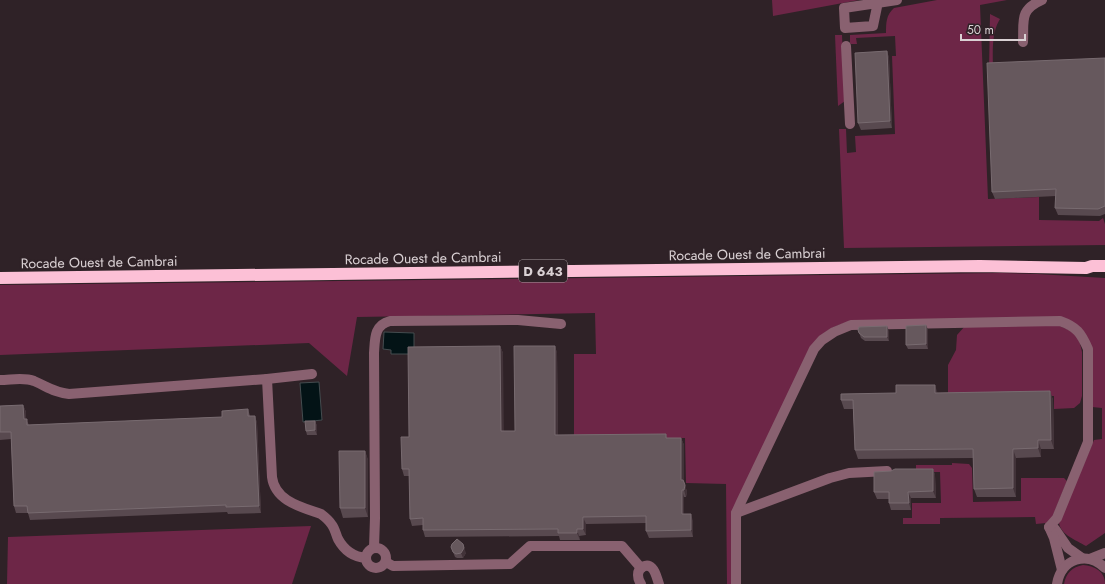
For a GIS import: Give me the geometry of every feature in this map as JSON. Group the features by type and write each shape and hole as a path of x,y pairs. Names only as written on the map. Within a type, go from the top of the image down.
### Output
{"highway":[{"name":"Rocade Ouest de Cambrai","path":"0,278 980,266 1086,268 1092,266 1105,266"},
{"name":"Rocade Ouest de Cambrai","path":"1086,268 1092,271 1105,273"}],"street":[{"path":"878,2 897,0"},
{"path":"1023,42 1024,16 1026,10 1031,5 1042,0"},
{"path":"846,46 850,124"},
{"path":"374,548 374,353 377,330 381,325 390,321 518,320 561,324"},
{"path":"736,584 736,512 814,350 822,340 834,332 852,324 1060,322 1075,329 1082,336 1088,349 1088,442 1058,518 1049,527"},
{"path":"0,380 34,381 55,391 69,394 267,379 312,374"},
{"path":"267,379 272,477 274,486 280,494 289,501 325,517 332,524 338,539 344,548 355,555 366,558"},
{"path":"736,512 830,478 849,473 893,471"},
{"path":"1049,527 1055,529 1068,548 1086,559 1100,563 1105,568"},
{"path":"1049,527 1054,538 1057,579"},
{"path":"386,562 393,566 510,564 530,546 622,546 641,568"},
{"path":"374,548 383,550 386,555 386,562 380,568 373,568 368,564 366,558 368,552 374,548"},
{"path":"1057,579 1071,562 1105,553"},
{"path":"641,584 638,577 638,572 644,566 652,568 658,584"}],"shaded area":[{"path":"772,0 859,0 773,16"},
{"path":"937,0 1007,0 980,5 988,199 1039,197 1039,220 1099,221 1103,218 1105,224 1105,245 844,248 839,129 846,129 847,153 856,152 855,136 895,134 892,56 896,56 895,36 856,38 857,44 851,44 850,35 886,33 888,16 894,8"},
{"path":"990,14 1000,19 995,30 994,37 993,70 989,70"},
{"path":"835,35 842,35 845,101 838,106"},
{"path":"1002,273 1105,278 1105,533 1086,546 1066,534 1060,527 1059,523 1094,440 1102,439 1102,408 1092,407 1091,353 1078,326 848,322 832,328 818,338 738,499 735,584 727,584 726,484 686,483 685,438 574,439 574,354 596,354 595,313 357,317 347,376 309,343 0,355 0,285"},
{"path":"1057,325 1071,331 1077,337 1081,346 1082,396 1080,403 1074,408 1054,409 1054,396 948,398 948,365 956,350 957,335 965,326"},
{"path":"384,332 414,333 414,351 408,354 391,354 391,350 383,349"},
{"path":"319,382 322,420 303,422 300,383"},
{"path":"952,463 969,464 972,468 973,502 1021,501 1021,478 1064,478 1067,481 1052,518 1046,523 1036,524 1035,517 940,518 940,524 903,524 903,518 912,518 912,503 941,503 940,472 916,472 916,465 952,465"},
{"path":"311,526 292,584 7,584 8,537"},
{"path":"1083,565 1098,570 1105,579 1105,584 1064,584 1070,571"}],"building":[{"path":"887,51 890,121 858,123 855,53"},
{"path":"1105,58 1105,206 1098,209 1055,208 1056,189 992,192 987,63"},
{"path":"926,325 926,344 906,345 906,326"},
{"path":"887,326 887,337 864,337 858,330 859,327"},
{"path":"500,346 501,431 515,431 514,346 555,346 555,435 666,434 666,438 681,438 681,480 683,480 685,485 684,490 682,490 682,514 691,514 691,530 646,531 646,516 583,517 583,529 577,529 577,533 558,533 558,529 423,530 423,518 410,519 409,469 402,469 401,437 409,437 408,347"},
{"path":"896,385 935,385 935,393 1050,391 1051,440 1038,440 1038,448 1013,449 1013,488 974,489 973,449 855,450 853,400 841,400 841,394 896,393"},
{"path":"23,405 24,419 27,419 27,425 222,417 222,411 248,409 248,416 255,416 259,506 226,507 226,505 28,513 27,506 14,506 11,432 0,432 0,406"},
{"path":"305,421 315,421 315,430 306,431"},
{"path":"339,451 365,451 365,508 340,508"},
{"path":"895,469 933,469 933,491 908,492 909,503 889,503 889,492 874,492 874,472 891,471"},
{"path":"457,539 463,544 464,548 461,553 456,554 453,552 451,547"}]}
